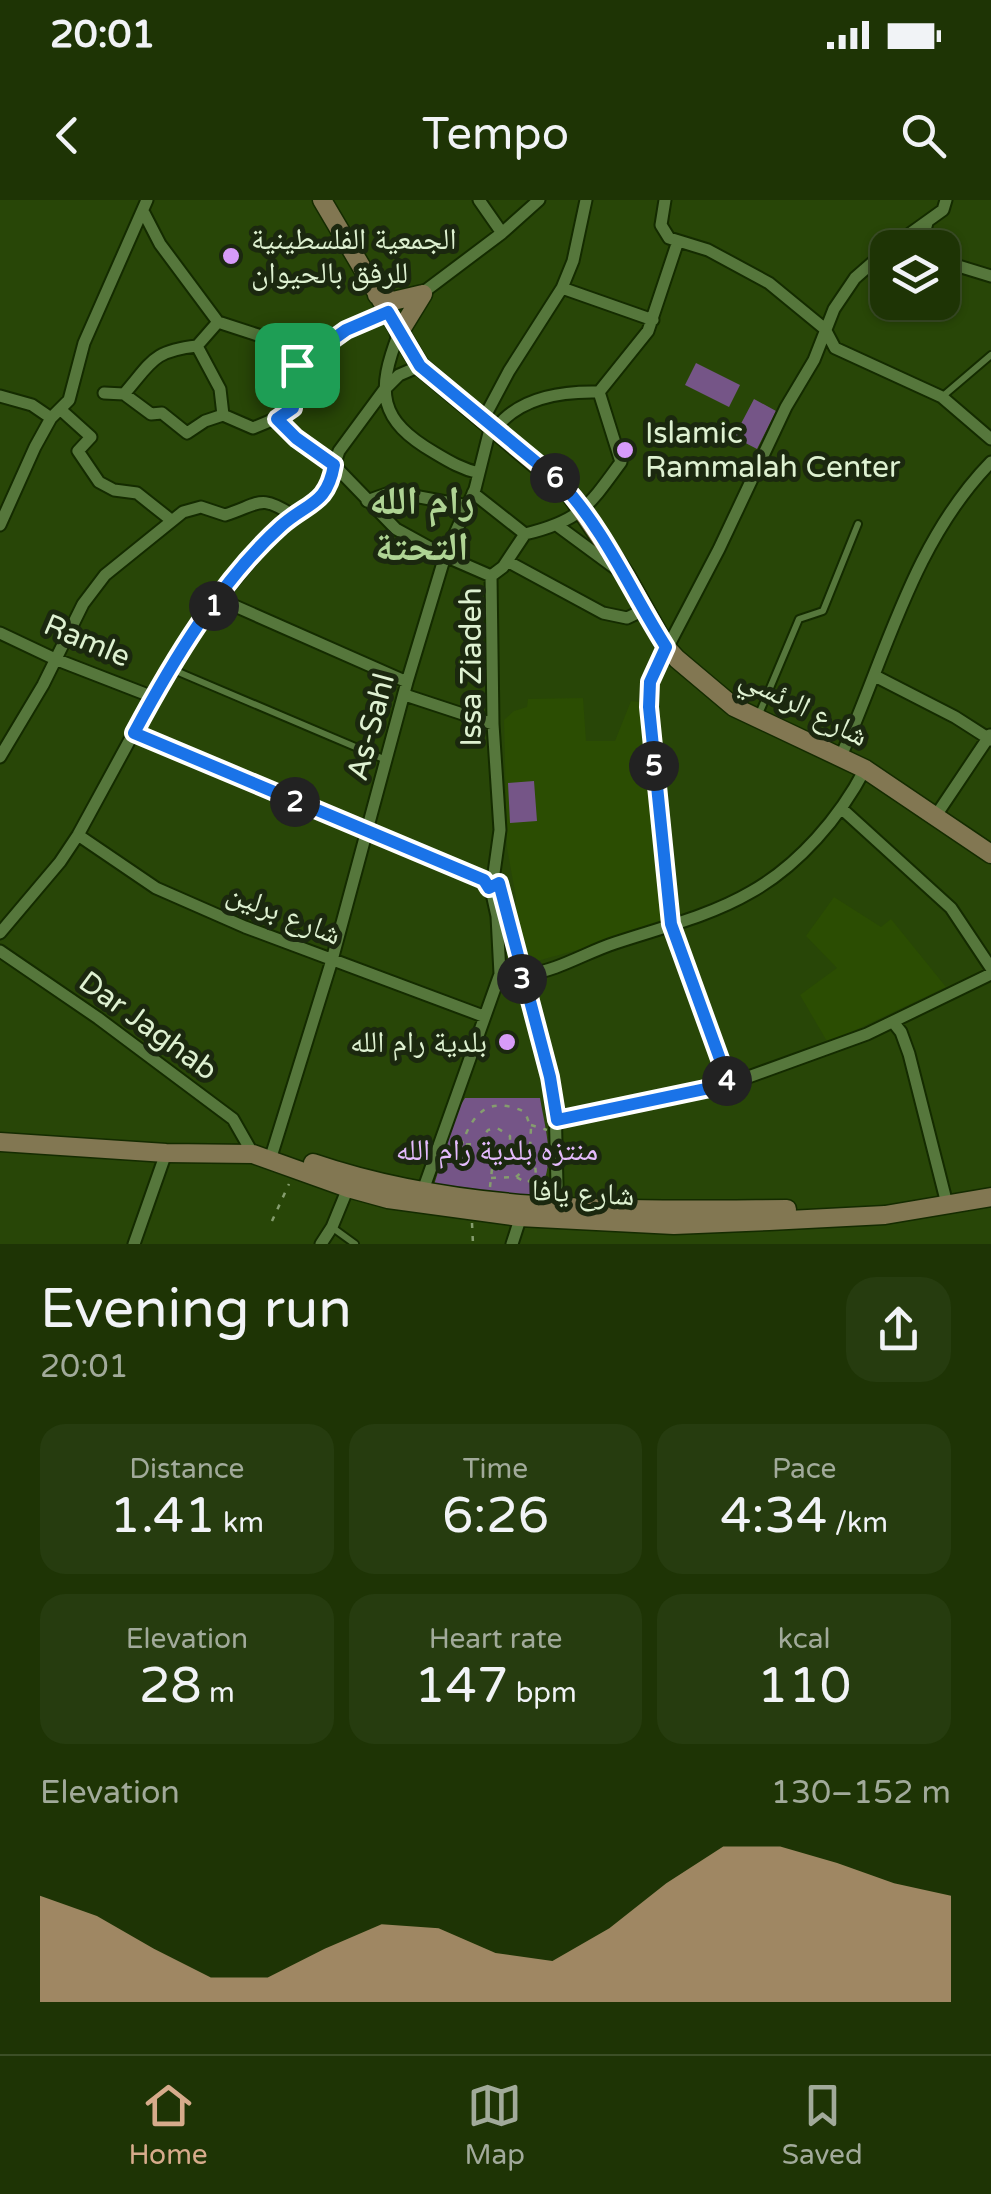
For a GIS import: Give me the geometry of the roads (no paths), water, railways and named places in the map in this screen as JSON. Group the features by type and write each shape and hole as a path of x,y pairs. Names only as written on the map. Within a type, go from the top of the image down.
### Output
{"main road":[{"name":"شارع الرئسي","path":"322,200 420,366 560,482 584,510 666,647 720,696 756,720 865,769 991,854"},
{"path":"377,295 392,301 423,294"},
{"path":"399,333 423,294"},
{"name":"شارع يافا","path":"0,1132 261,1152 420,1199 472,1212 518,1217 674,1224 884,1215 991,1186"},
{"name":"شارع يافا","path":"0,1142 166,1153 261,1152 348,1188 420,1199 540,1206 843,1208 991,1197"}],"street":[{"path":"479,200 502,233"},
{"path":"104,394 124,394 151,414 162,414 186,434 205,420 223,414 253,428 277,419 293,408 297,365 346,330 423,294 539,200"},
{"path":"574,200 581,219"},
{"name":"As-Sahl","path":"261,1152 332,960 406,688 445,556 473,493 490,424 509,371 562,288 574,262 586,200"},
{"path":"665,200 660,225 669,238 708,250 770,282 825,328 835,348 942,396 991,439"},
{"path":"915,230 944,205"},
{"path":"145,206 160,244 218,322 258,335 297,365"},
{"path":"0,526 56,414 69,400 90,328 145,206"},
{"path":"925,230 928,221"},
{"path":"130,245 147,241 160,244"},
{"path":"490,424 520,404 571,392 599,392 629,358 653,320 678,241"},
{"path":"729,1084 671,924 649,707 650,682 696,596 786,407 814,360 825,328 855,278 870,265"},
{"path":"960,267 991,276"},
{"path":"562,288 653,320"},
{"path":"124,394 155,357 174,347 196,346 218,322"},
{"path":"399,333 384,390 392,420 449,461 479,473"},
{"path":"196,346 220,389 223,414"},
{"path":"814,360 835,348"},
{"path":"0,933 78,835 169,668 219,599 249,560 294,516 324,495 345,440 384,390 399,375 420,366"},
{"path":"473,493 525,534 558,526 584,510 622,462 599,392"},
{"path":"0,396 56,414 90,436 78,451 93,478 114,490 137,493 171,520"},
{"path":"277,419 334,465 396,528 491,576"},
{"path":"841,756 904,597 952,508 991,462"},
{"path":"367,500 392,492 468,506"},
{"path":"0,757 97,584 171,520 192,508 225,514 262,500 274,502 294,516"},
{"path":"558,526 626,576"},
{"name":"Issa Ziadeh","path":"525,534 491,576 493,724 500,830 492,881 550,1077 557,1125 557,1186"},
{"path":"507,561 603,613 627,618 644,610"},
{"path":"219,599 406,688 493,724"},
{"name":"Ramle","path":"0,632 55,659 154,697"},
{"path":"875,676 990,737 936,814"},
{"path":"134,733 368,833 492,881 498,978 420,1199"},
{"path":"498,978 512,970 521,975 541,972 590,951 702,914 760,886 798,855 841,808 865,769"},
{"path":"557,1125 729,1084 892,1022 991,971 951,908 841,808"},
{"name":"شارع برلين","path":"78,835 156,888 245,927 483,1016"},
{"name":"Dar Jaghab","path":"0,951 233,1119 261,1152"},
{"path":"892,1022 901,1032 909,1054 945,1199"},
{"path":"134,1244 166,1153"},
{"path":"512,1244 518,1217 540,1206 557,1186 568,1206"},
{"path":"320,1244 332,1227 348,1188"}],"lane":[{"path":"942,396 991,355"},
{"path":"756,720 799,618 823,611 858,524"},
{"path":"169,668 387,761"},
{"path":"332,1227 355,1244"}],"place":[{"name":"الجمعية الفلسطينية للرفق بالحيوان","path":"231,256"},
{"name":"Islamic Rammalah Center","path":"625,450"},
{"name":"بلدية رام الله","path":"507,1042"}],"district":[{"name":"رام الله التحتة","path":"422,524"}],"park label":[{"name":"منتزه بلدية رام الله","path":"497,1150"}]}
